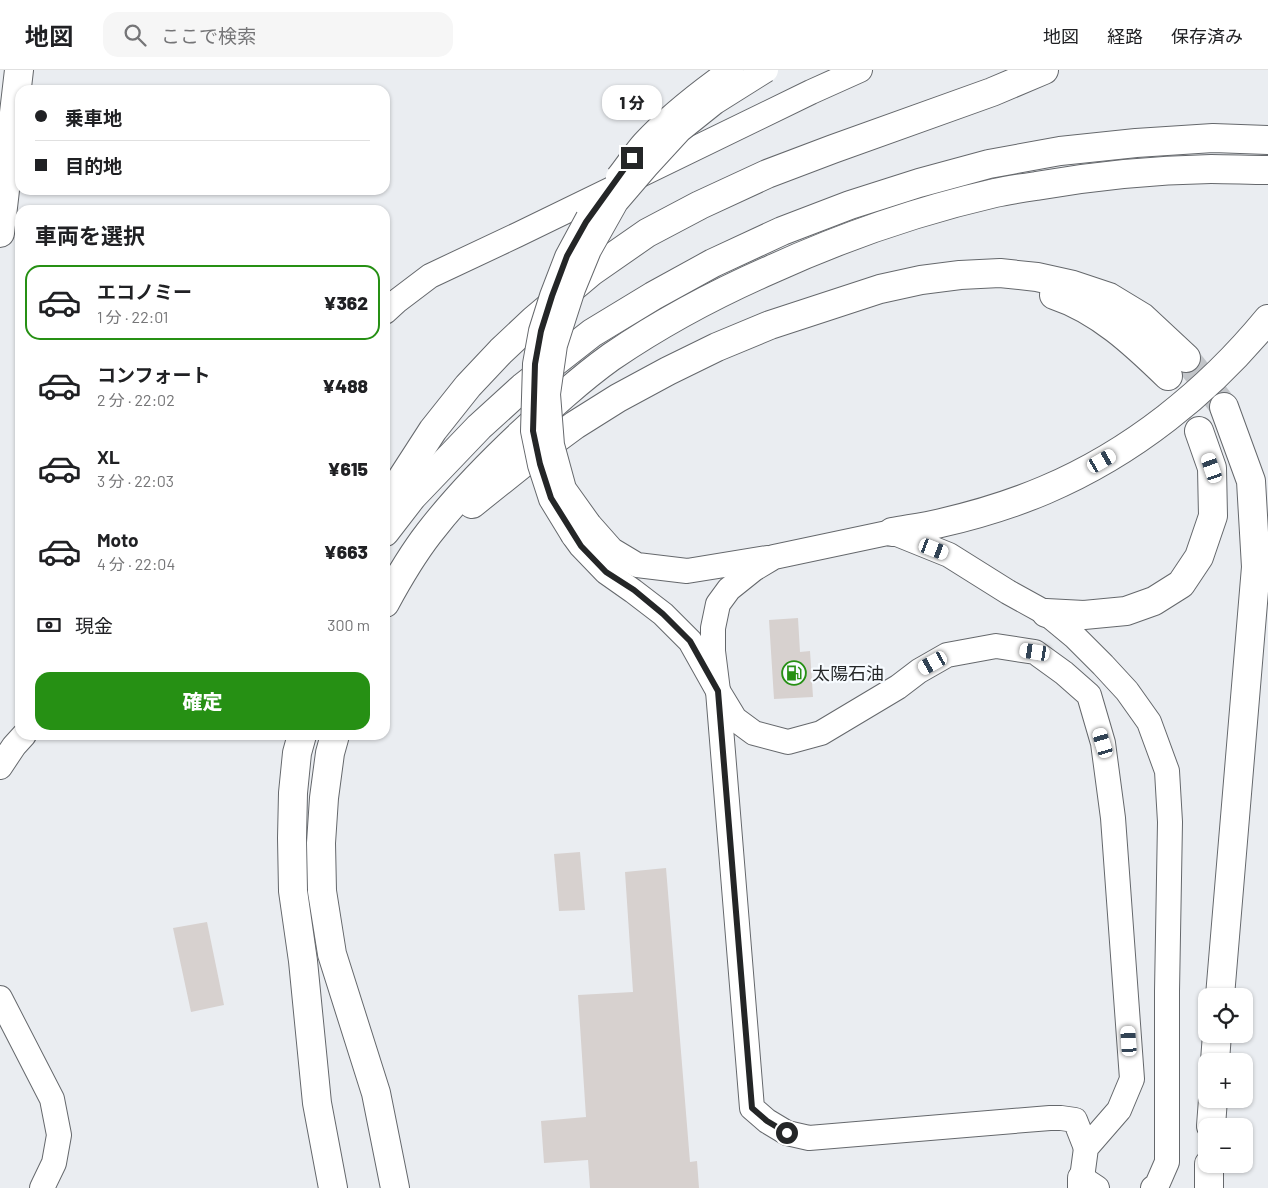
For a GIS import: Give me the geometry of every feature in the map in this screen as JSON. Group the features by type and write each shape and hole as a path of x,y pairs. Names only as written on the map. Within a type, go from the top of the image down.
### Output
{"highway":[{"path":"17,85 19,70"},
{"path":"390,502 402,478 433,430 468,386 501,351 534,320 591,272 647,233 700,205 767,174 992,92 1044,70"},
{"path":"0,233 15,104"},
{"path":"390,526 412,497 479,427 523,387 592,333 713,263 782,231 867,199 989,164 1060,151 1136,143 1213,138 1268,140"},
{"path":"390,594 429,533 465,490 503,450 562,396 619,352 663,324 729,288 858,233 929,210 996,193 1067,181 1139,173 1209,169 1268,170"},
{"path":"401,574 438,534 478,499 575,425 618,398 717,347 770,325 880,289 920,280 960,275 1000,274 1037,277 1073,285 1110,298 1142,317 1177,367"},
{"path":"892,532 940,524 995,508 1045,490 1089,469 1143,435 1195,395 1225,368 1268,319"},
{"path":"1221,988 1256,567 1251,482 1224,407"},
{"path":"1046,613 1084,615 1126,611 1154,601 1181,584 1199,557 1213,516 1212,468 1200,431"},
{"path":"301,740 293,793 293,891 317,1103 333,1188"},
{"path":"333,740 324,798 321,843 322,891 332,954 376,1093 396,1188"},
{"path":"1208,1188 1209,1173"}],"street":[{"path":"731,70 694,96 673,114 644,144 586,222 567,256 541,331 535,364 533,431 540,464 551,498 581,530 637,566 687,571 774,557 892,532 949,554 1008,592 1046,613 1075,637 1127,691 1149,722 1167,771 1170,822 1167,991 1167,1162 1157,1185 1152,1188"},
{"path":"766,70 715,102 680,130 616,202 589,250 573,289 555,345 548,394 552,445 564,489 581,530 581,546 606,572 634,590 663,614 690,641 735,719 754,733 788,742 820,733 898,688 919,671 947,655 996,646 1035,652 1064,672 1089,695 1103,743 1113,818 1132,1079 1119,1110 1086,1148"},
{"path":"390,307 430,276 860,70"},
{"path":"774,557 754,569 729,589 718,604 713,628 713,651 718,691 752,1108 767,1121 787,1133 809,1138 1050,1118 1076,1120 1086,1148 1087,1184"},
{"path":"0,767 19,740"},
{"path":"0,998 52,1099 60,1135 54,1163 42,1188"}],"building":[{"path":"798,618 800,652 810,651 813,697 774,699 769,620"},
{"path":"580,852 585,910 559,911 554,854"},
{"path":"666,868 690,1162 697,1161 699,1188 590,1188 588,1160 544,1163 541,1121 586,1117 578,995 633,992 625,872"},
{"path":"207,922 224,1005 191,1012 173,928"}],"tunnel":[{"path":"1186,358 1224,407"}],"place":[{"name":"太陽石油","path":"794,673"}],"route":[{"path":"632,158 586,222 567,256 552,296 541,331 535,364 533,431 540,464 551,498 573,535 606,572 634,590 663,614 690,641 718,691 752,1108 767,1121 787,1133"}]}
